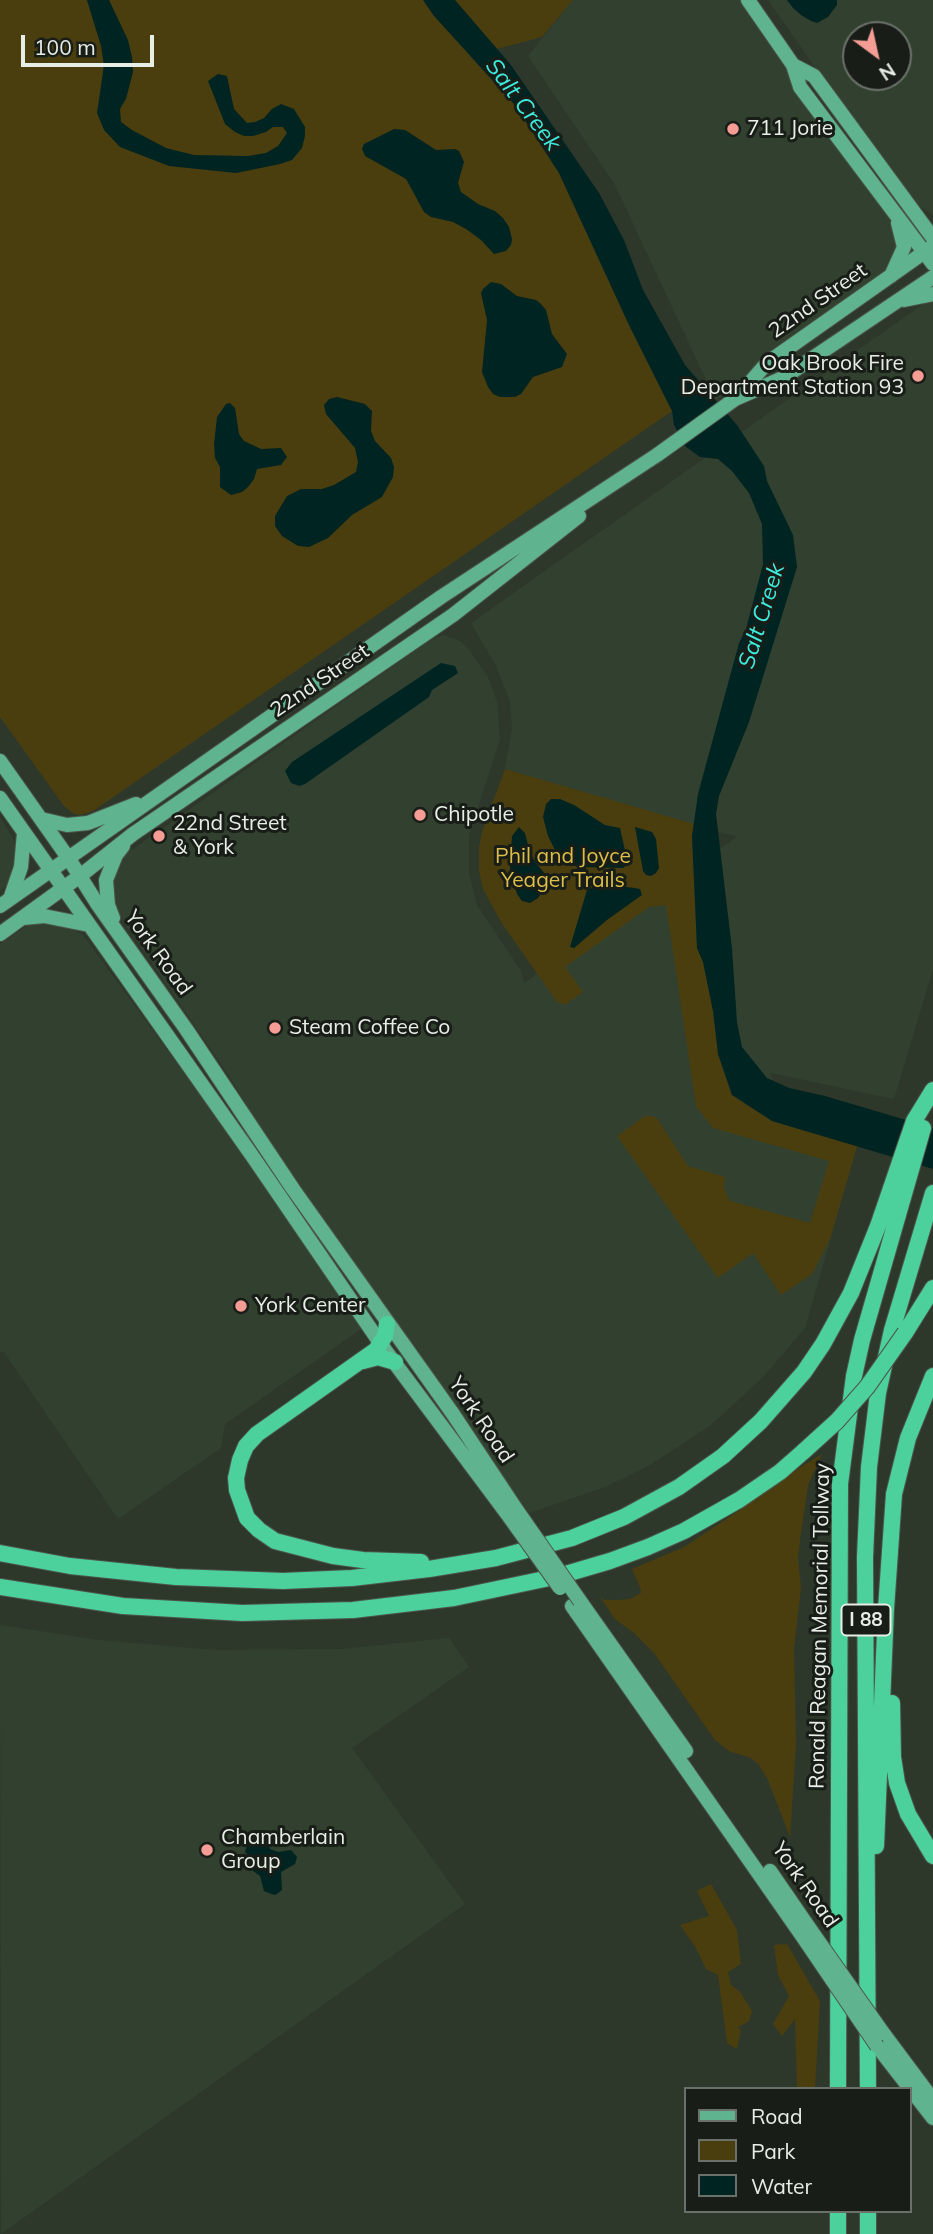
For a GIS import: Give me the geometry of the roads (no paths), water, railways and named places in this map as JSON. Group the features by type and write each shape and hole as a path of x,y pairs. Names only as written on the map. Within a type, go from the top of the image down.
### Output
{"highway":[{"path":"0,1553 70,1566 209,1580 283,1581 376,1576 496,1558 572,1538 634,1513 687,1482 749,1433 792,1387 814,1357 833,1327 860,1272 901,1181 914,1121 932,1096"},
{"name":"Ronald Reagan Memorial Tollway","path":"838,2087 840,1484 859,1352 901,1181 932,1096"},
{"name":"I 88","path":"876,2044 865,1557 869,1467 878,1393 892,1330 933,1193"},
{"path":"0,1587 123,1606 242,1613 353,1610 462,1597 559,1576 610,1561 684,1531 771,1479 804,1451 860,1395 905,1334 933,1288"},
{"path":"387,1324 385,1336 376,1350 257,1434 246,1446 236,1478 239,1501 247,1518 275,1541 333,1556 363,1560 434,1562 496,1558"},
{"path":"357,1363 379,1357 395,1362"},
{"name":"I 88","path":"868,2087 876,2044 886,1609 893,1507 899,1469 908,1438 933,1376"},
{"path":"889,1564 894,1765 908,1814 933,1856"},
{"path":"838,2213 838,2234"},
{"path":"868,2213 868,2234"}],"main road":[{"path":"748,0 793,65 800,87 897,218 930,254"},
{"path":"793,65 814,76 933,237"},
{"path":"911,207 925,217 933,217"},
{"path":"891,276 904,247 897,218"},
{"name":"22nd Street","path":"5,903 441,597 657,455 735,399 767,363 891,276 930,254"},
{"name":"22nd Street","path":"735,399 783,379 933,277"},
{"path":"896,302 933,294"},
{"name":"22nd Street","path":"0,934 133,834 453,615 657,455"},
{"name":"York Road","path":"0,761 293,1189 453,1414 512,1512"},
{"name":"York Road","path":"0,798 254,1158 381,1344 512,1512 809,1936 876,2044 909,2087"},
{"path":"41,819 67,825 88,823 154,798"},
{"path":"5,903 21,866 24,833"},
{"path":"123,939 108,905 106,880 116,855 133,834"},
{"path":"22,918 44,916 89,925"},
{"name":"York Road","path":"876,2044 933,2100"},
{"name":"York Road","path":"912,2091 933,2118"}],"water":[{"path":"87,0 109,0 128,40 133,72 126,99 120,109 121,122 132,130 166,148 194,155 248,156 266,153 278,146 287,133 283,127 273,127 266,132 244,136 225,124 208,81 218,74 227,76 234,109 247,123 264,118 281,104 294,109 305,127 302,148 292,160 236,173 169,166 120,147 104,130 97,113 104,65"},
{"name":"Salt Creek","path":"423,0 455,0 511,65 599,193 624,240 643,290 685,365 737,425 764,466 767,481 793,535 797,567 749,722 719,796 716,814 732,949 737,1022 742,1047 767,1078 789,1088 933,1128 933,1169 772,1121 732,1095 718,1054 713,1011 703,962 697,948 692,836 698,794 763,564 762,524 749,493 732,471 718,459 700,457 685,446 674,425 672,411 559,173 515,105 434,16"},
{"path":"787,0 837,0 837,5 828,17 817,23 801,15"},
{"path":"394,129 405,130 436,150 459,151 464,162 458,183 461,192 503,218 512,239 506,251 494,254 466,229 453,222 431,217 424,212 406,179 365,156 362,149 364,144"},
{"path":"491,282 501,284 517,296 540,303 546,310 552,334 567,354 562,367 533,377 521,394 515,397 493,394 482,372 487,320 481,293"},
{"path":"337,397 365,404 372,411 371,431 375,441 391,458 393,477 382,497 352,515 328,538 309,547 298,546 282,536 275,526 275,516 287,496 301,489 322,489 334,485 356,472 358,462 355,448 326,414 324,405 329,399"},
{"path":"230,403 235,408 239,434 244,441 261,449 281,448 287,457 281,465 257,469 248,487 231,495 220,487 220,467 215,458 214,444 217,417 226,404"},
{"path":"441,663 455,666 458,673 432,690 429,697 305,784 299,786 291,783 285,771 292,762"},
{"path":"551,799 560,799 605,825 620,828 628,864 623,868 579,867 566,863 557,854 548,836 543,817 546,804"},
{"path":"519,827 525,833 530,853 550,880 538,898 530,903 522,901 517,894 510,870 512,836"},
{"path":"635,827 652,832 656,839 659,868 651,876 643,871"},
{"path":"600,884 640,889 642,895 574,948 570,947 587,890"},
{"path":"271,1834 273,1837 270,1849 278,1852 291,1850 297,1857 295,1864 281,1872 282,1890 274,1895 264,1891 260,1876 253,1871 250,1857 245,1852 249,1838 259,1841"}],"place":[{"name":"711 Jorie","path":"733,129"},
{"name":"Oak Brook Fire Department Station 93","path":"918,376"},
{"name":"Chipotle","path":"420,815"},
{"name":"22nd Street & York","path":"159,836"},
{"name":"Steam Coffee Co","path":"275,1028"},
{"name":"York Center","path":"241,1306"},
{"name":"Chamberlain Group","path":"207,1850"}],"park label":[{"name":"Phil and Joyce Yeager Trails","path":"563,869"}]}
